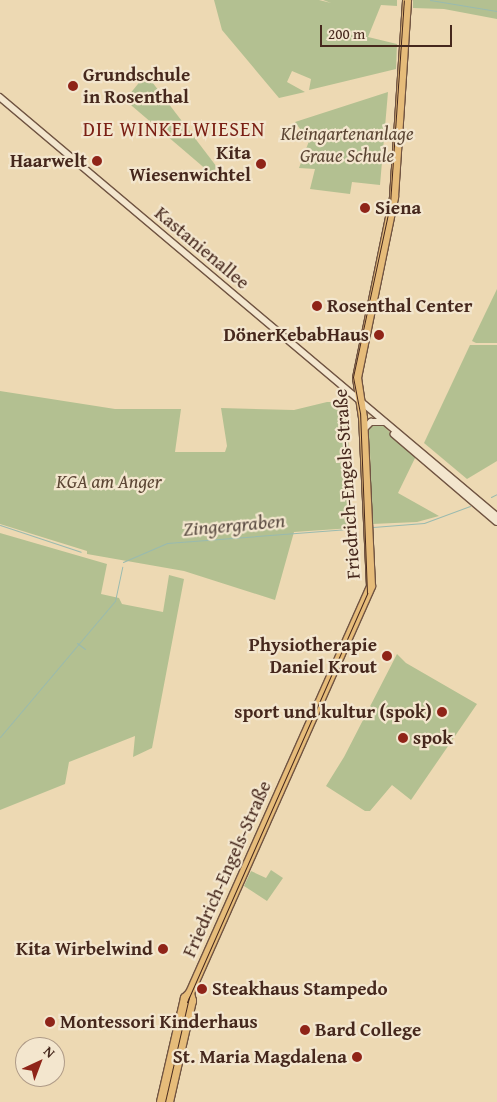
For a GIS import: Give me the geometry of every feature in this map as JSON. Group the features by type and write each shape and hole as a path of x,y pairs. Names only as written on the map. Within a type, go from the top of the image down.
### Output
{"main road":[{"name":"Friedrich-Engels-Straße","path":"161,1102 185,998 190,993 370,588 364,428 357,374 394,197 407,0"},
{"name":"Friedrich-Engels-Straße","path":"169,1102 192,1001 190,993"}],"street":[{"name":"Kastanienallee","path":"0,97 361,402 497,522"},
{"path":"364,428 371,422 384,422"},
{"name":"Kastanienallee","path":"384,422 497,516"}],"green space":[{"path":"214,0 319,0 331,3 323,0 397,0 397,6 381,5 368,37 397,44 396,69 309,90 311,79 292,71 287,82 305,92 279,98 222,30"},
{"path":"413,0 497,0 497,19 444,9 413,8"},
{"path":"146,74 226,179 222,183 125,100"},
{"name":"Kleingartenanlage Graue Schule","path":"388,92 380,185 352,182 350,194 310,189 315,169 299,168 309,141 295,122"},
{"path":"497,289 497,343 476,343 472,341"},
{"path":"470,345 497,345 497,461 467,479 424,443"},
{"name":"KGA am Anger","path":"0,391 115,409 181,409 175,452 225,452 227,446 221,408 294,410 327,402 338,402 346,407 348,422 352,528 294,532 275,600 184,571 87,554 87,551 0,524"},
{"path":"369,424 381,424 416,456 398,493 439,516 417,522 372,524 370,452 367,453"},
{"path":"0,533 107,564 101,594 119,598 122,604 163,612 169,575 184,579 152,748 133,757 135,736 69,762 65,784 0,810"},
{"name":"spok","path":"397,654 406,663 477,704 411,800 392,785 370,811 365,811 326,786 344,757"},
{"path":"271,870 283,878 267,901 244,886 251,871 266,878"}],"waterway":[{"path":"430,0 497,11"},
{"name":"Zingergraben","path":"491,497 497,494"},
{"name":"Zingergraben","path":"373,527 424,523 470,506"},
{"path":"0,525 81,552"},
{"name":"Zingergraben","path":"123,562 167,543 351,529"},
{"name":"Zingergraben","path":"0,737 115,601 122,567"},
{"name":"Zingergraben","path":"77,643 85,649"}],"tram line":[{"path":"187,1002 367,593 360,413 353,377 390,204 404,0"},
{"path":"165,1102 189,997"}],"place":[{"name":"Grundschule in Rosenthal","path":"73,86"},
{"name":"Haarwelt","path":"97,161"},
{"name":"Kita Wiesenwichtel","path":"261,164"},
{"name":"Siena","path":"365,208"},
{"name":"Rosenthal Center","path":"317,306"},
{"name":"DönerKebabHaus","path":"379,335"},
{"name":"Physiotherapie Daniel Krout","path":"387,656"},
{"name":"sport und kultur (spok)","path":"442,712"},
{"name":"spok","path":"403,738"},
{"name":"Kita Wirbelwind","path":"163,949"},
{"name":"Steakhaus Stampedo","path":"202,989"},
{"name":"Montessori Kinderhaus","path":"50,1022"},
{"name":"Bard College","path":"305,1030"},
{"name":"St. Maria Magdalena","path":"357,1057"}],"district":[{"name":"DIE WINKELWIESEN","path":"174,128"}]}
